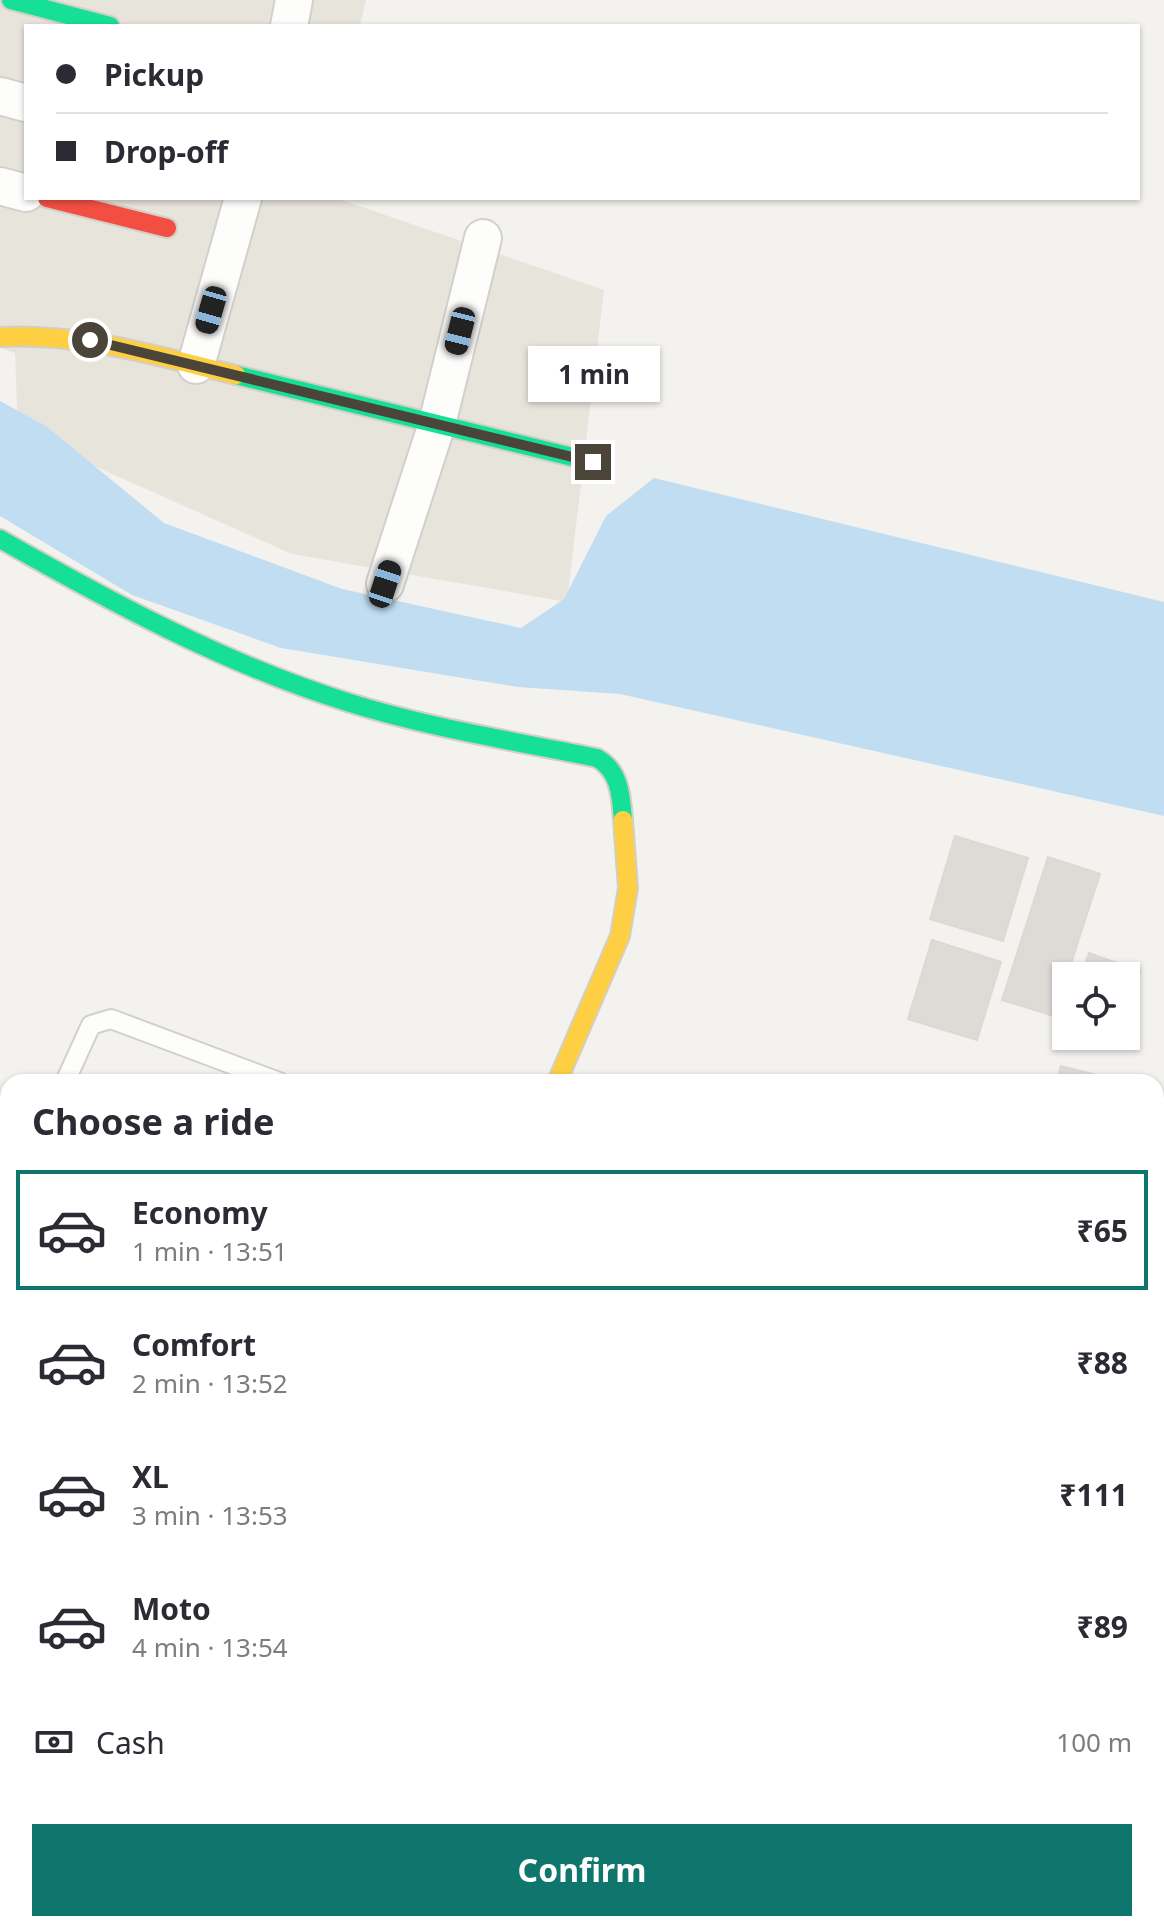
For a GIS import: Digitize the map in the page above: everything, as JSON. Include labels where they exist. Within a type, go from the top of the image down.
[{"type":"street","points":[[11,0],[102,24]]},
{"type":"street","points":[[289,24],[294,0]]},
{"type":"street","points":[[0,96],[24,102]]},
{"type":"street","points":[[0,186],[24,192]]},
{"type":"street","points":[[55,200],[167,228]]},
{"type":"street","points":[[196,365],[242,200]]},
{"type":"street","points":[[385,584],[437,424],[483,238]]},
{"type":"street","points":[[0,337],[41,335],[90,340],[593,462]]},
{"type":"street","points":[[0,539],[87,590],[197,644],[295,682],[398,716],[597,758],[608,764],[621,790],[628,888],[620,936],[560,1074]]},
{"type":"lane","points":[[69,1074],[91,1025],[111,1019],[258,1074]]},
{"type":"shaded area","points":[[0,0],[366,0],[360,24],[24,24],[24,200],[342,200],[604,290],[567,602],[292,554],[18,432],[15,353],[0,348]]},
{"type":"water","points":[[0,401],[46,426],[164,523],[342,589],[521,628],[564,599],[606,516],[654,478],[1164,602],[1164,816],[620,694],[518,687],[281,648],[132,595],[0,516]]},
{"type":"building","points":[[955,836],[1028,858],[1003,941],[930,919]]},
{"type":"building","points":[[1048,857],[1100,874],[1071,962],[1052,962],[1052,1015],[1002,1000]]},
{"type":"building","points":[[932,940],[1001,962],[977,1040],[908,1019]]},
{"type":"building","points":[[1089,953],[1114,962],[1086,962]]},
{"type":"building","points":[[1061,1066],[1092,1074],[1059,1074]]},
{"type":"traffic: fast","points":[[11,0],[102,24]]},
{"type":"traffic: fast","points":[[236,375],[593,462]]},
{"type":"traffic: fast","points":[[0,539],[169,630],[302,687],[409,719],[597,758],[615,777],[623,820]]},
{"type":"traffic: slow","points":[[0,337],[90,342],[236,375]]},
{"type":"traffic: slow","points":[[560,1074],[620,936],[628,888],[623,820]]},
{"type":"traffic: jam","points":[[55,200],[167,228]]},
{"type":"route","points":[[90,340],[593,462]]}]
